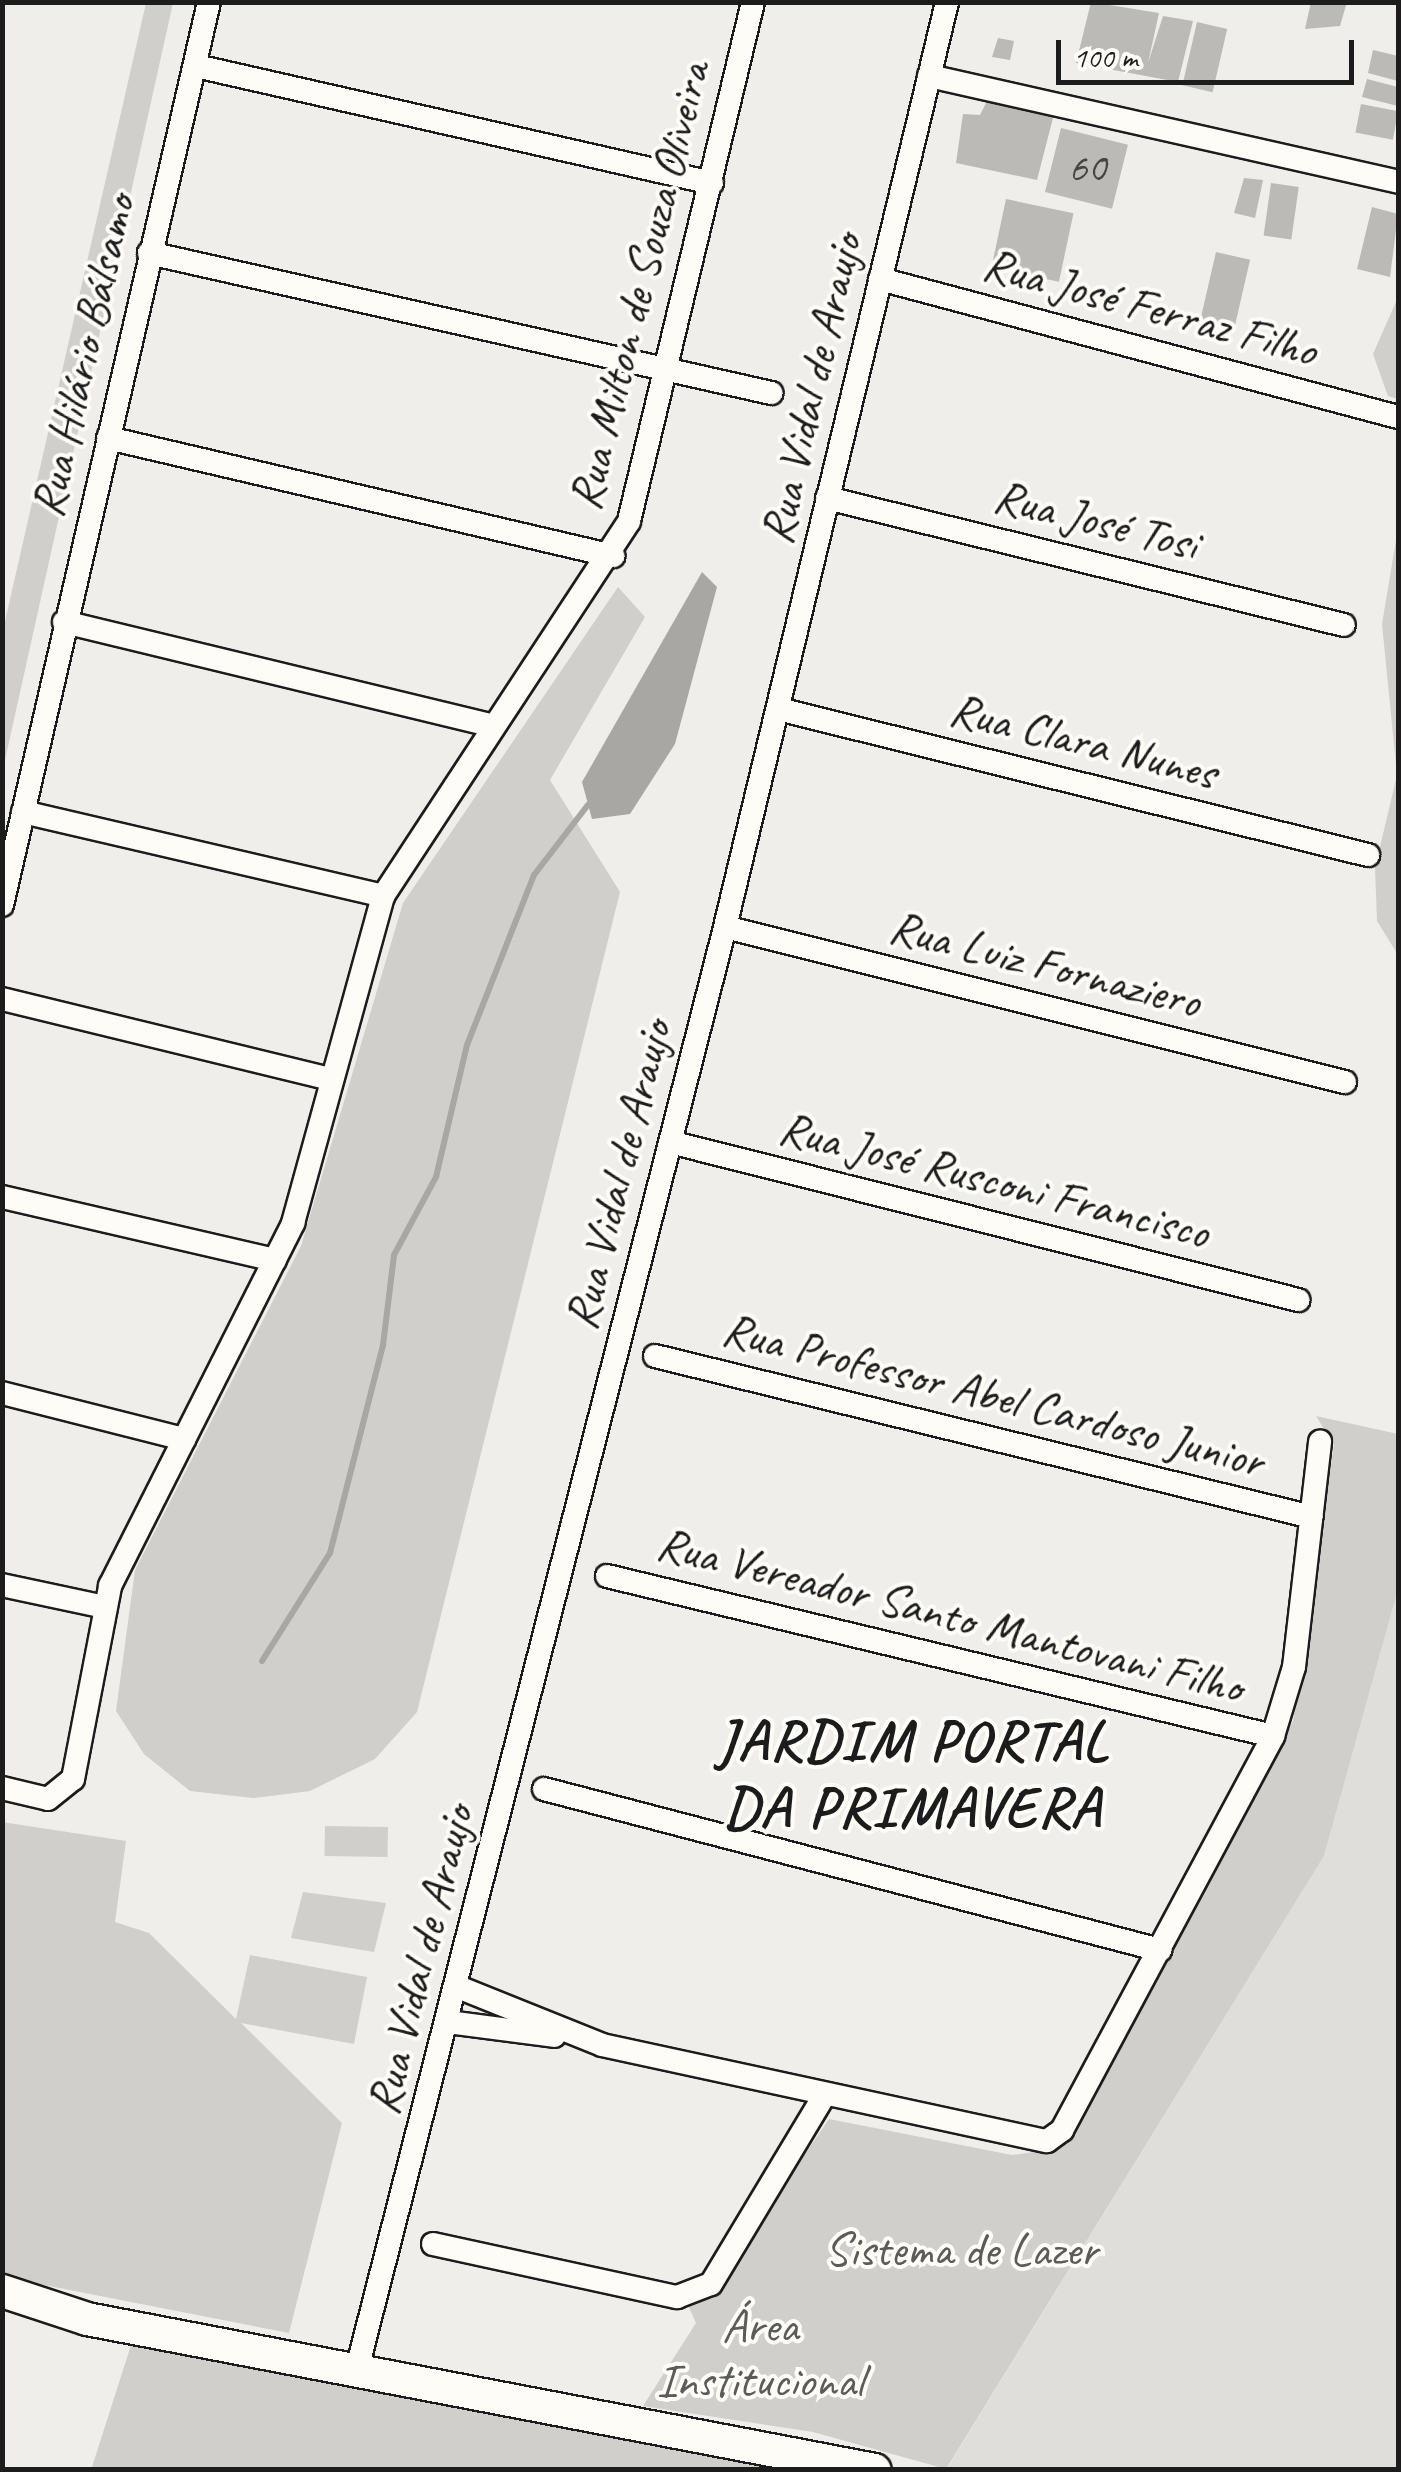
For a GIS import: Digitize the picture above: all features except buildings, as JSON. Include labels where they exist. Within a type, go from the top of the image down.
[{"type":"main road","points":[[2,2290],[86,2320],[358,2365],[875,2470]]},
{"type":"street","name":"Rua Hilário Bálsamo","points":[[2,904],[209,2]]},
{"type":"street","name":"Rua Milton de Souza Oliveira","points":[[2,1788],[48,1799],[73,1779],[105,1607],[184,1439],[276,1260],[383,896],[493,726],[613,556],[666,368],[753,2]]},
{"type":"street","name":"Rua Vidal de Araujo","points":[[358,2365],[458,1987],[725,928],[947,2]]},
{"type":"street","points":[[196,66],[712,183]]},
{"type":"street","points":[[929,76],[1398,182]]},
{"type":"street","points":[[149,253],[771,393]]},
{"type":"street","name":"Rua José Ferraz Filho","points":[[880,279],[1398,416]]},
{"type":"street","points":[[108,438],[613,556]]},
{"type":"street","name":"Rua José Tosi","points":[[827,498],[1344,625]]},
{"type":"street","points":[[64,622],[493,726]]},
{"type":"street","name":"Rua Clara Nunes","points":[[778,709],[1368,855]]},
{"type":"street","points":[[22,812],[383,896]]},
{"type":"street","name":"Rua Luiz Fornaziero","points":[[725,928],[1345,1082]]},
{"type":"street","points":[[2,999],[331,1079]]},
{"type":"street","name":"Rua José Rusconi Francisco","points":[[670,1142],[1298,1300]]},
{"type":"street","points":[[2,1196],[276,1260]]},
{"type":"street","name":"Rua Professor Abel Cardoso Junior","points":[[655,1356],[1312,1517]]},
{"type":"street","points":[[2,1393],[184,1439]]},
{"type":"street","points":[[448,2022],[584,2040],[822,2099],[1024,2143],[1062,2130],[1273,1736],[1294,1667],[1320,1440]]},
{"type":"street","name":"Rua Vereador Santo Mantovani Filho","points":[[607,1576],[1273,1736]]},
{"type":"street","points":[[2,1585],[105,1607]]},
{"type":"street","points":[[544,1789],[1160,1950]]},
{"type":"street","points":[[458,1987],[584,2040]]},
{"type":"street","points":[[433,2244],[677,2296],[711,2284],[822,2099]]},
{"type":"shaded area","points":[[702,572],[717,587],[675,744],[630,814],[592,819],[582,782]]},
{"type":"shaded area","points":[[1398,1589],[1398,2469],[946,2470],[1324,1856]]},
{"type":"green space","points":[[146,3],[173,3],[3,769],[3,630]]},
{"type":"green space","points":[[1398,297],[1398,399],[1388,396],[1373,354]]},
{"type":"green space","points":[[1398,528],[1398,955],[1377,921],[1375,868],[1397,775],[1382,624]]},
{"type":"green space","points":[[618,587],[645,617],[550,780],[620,892],[417,1712],[375,1759],[310,1791],[253,1798],[190,1791],[144,1754],[116,1711],[135,1570],[301,1246],[403,903]]},
{"type":"green space","name":"Sistema de Lazer","points":[[1316,1416],[1398,1434],[1398,1589],[1324,1856],[946,2469],[813,2432],[643,2406],[696,2323],[686,2301],[709,2293],[829,2119],[1012,2155],[1042,2151],[1083,2110],[1293,1721],[1334,1445]]},
{"type":"green space","points":[[2,1822],[126,1841],[115,1922],[149,1933],[236,2019],[250,1955],[367,1977],[354,2044],[241,2023],[342,2123],[289,2333],[3,2277]]},
{"type":"green space","points":[[325,1826],[388,1827],[387,1857],[324,1856]]},
{"type":"green space","points":[[303,1892],[386,1903],[374,1952],[291,1938]]},
{"type":"green space","points":[[132,2342],[810,2470],[91,2470]]},
{"type":"waterway","points":[[262,1661],[330,1553],[383,1345],[394,1255],[436,1177],[467,1045],[534,875],[588,805]]},
{"type":"district","name":"JARDIM PORTAL DA PRIMAVERA","points":[[913,1774]]},
{"type":"park label","name":"Área Institucional","points":[[760,2352]]}]
